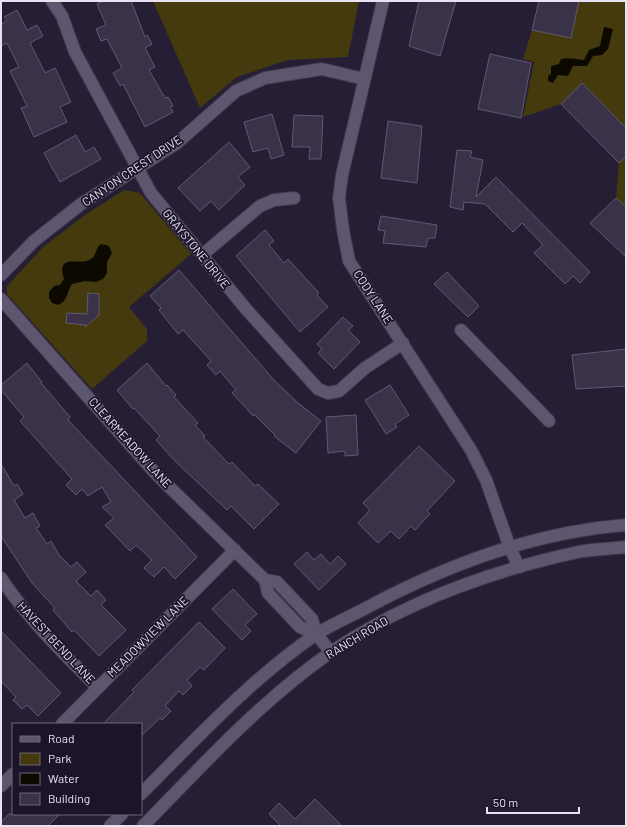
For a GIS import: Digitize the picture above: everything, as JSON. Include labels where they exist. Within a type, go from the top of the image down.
[{"type":"street","name":"GRAYSTONE DRIVE","points":[[52,1],[62,16],[75,52],[151,194],[246,309],[318,389],[328,393],[339,391],[365,368],[403,343]]},
{"type":"street","name":"CODY LANE","points":[[383,1],[364,79],[339,198],[343,230],[350,261],[471,450],[486,480],[510,548],[519,567]]},
{"type":"street","name":"CANYON CREST DRIVE","points":[[1,275],[34,241],[81,204],[177,143],[236,91],[265,78],[322,69],[364,79]]},
{"type":"street","points":[[202,255],[260,206],[274,200],[294,198]]},
{"type":"street","name":"CLEARMEADOW LANE","points":[[1,299],[156,474],[265,580],[268,593],[300,627],[316,634],[331,652]]},
{"type":"street","points":[[461,330],[549,421]]},
{"type":"street","name":"RANCH ROAD","points":[[142,793],[245,691],[316,634],[410,584],[463,564],[547,536],[626,525]]},
{"type":"street","name":"RANCH ROAD","points":[[143,826],[240,728],[288,685],[331,652],[354,638],[403,611],[452,590],[519,567],[579,552],[626,547]]},
{"type":"street","name":"MEADOWVIEW LANE","points":[[63,723],[235,550]]},
{"type":"street","name":"HAVEST BEND LANE","points":[[1,578],[20,606],[62,652],[98,688]]},
{"type":"street","points":[[1,786],[12,775]]},
{"type":"street","points":[[110,826],[121,815]]},
{"type":"green space","points":[[153,1],[359,1],[348,57],[288,60],[237,77],[200,108]]},
{"type":"green space","points":[[579,1],[626,1],[626,128],[582,83],[561,104],[523,117],[534,62],[523,59],[532,30],[571,37]]},
{"type":"green space","points":[[626,156],[626,207],[616,198],[619,163]]},
{"type":"green space","points":[[124,190],[140,193],[191,254],[129,307],[147,329],[147,341],[92,389],[7,294],[7,286],[43,247],[85,215]]},
{"type":"water","points":[[604,27],[613,29],[608,49],[602,55],[593,56],[587,66],[573,66],[568,76],[558,75],[553,83],[548,81],[548,76],[551,74],[551,66],[559,64],[561,59],[584,60],[589,50],[600,46]]},
{"type":"water","points":[[101,244],[109,246],[112,253],[107,262],[107,273],[103,279],[96,282],[85,281],[72,284],[66,299],[62,303],[58,305],[52,303],[49,298],[49,292],[54,286],[60,285],[64,279],[62,270],[63,265],[66,262],[82,262],[91,259]]},
{"type":"building","points":[[104,1],[131,1],[145,37],[147,35],[152,44],[145,48],[155,67],[149,70],[165,98],[168,97],[173,106],[170,107],[173,112],[145,127],[123,84],[120,86],[113,73],[122,68],[107,39],[101,41],[96,29],[106,25],[97,4]]},
{"type":"building","points":[[419,1],[456,1],[440,56],[409,46]]},
{"type":"building","points":[[539,1],[579,1],[571,38],[532,30]]},
{"type":"building","points":[[17,10],[27,30],[37,25],[43,36],[30,43],[45,73],[55,68],[71,102],[60,107],[67,122],[34,137],[21,108],[27,106],[10,71],[19,67],[7,43],[1,46],[1,24],[7,21],[4,17]]},
{"type":"building","points":[[490,54],[531,63],[521,118],[478,109]]},
{"type":"building","points":[[582,83],[626,128],[626,156],[619,163],[561,104]]},
{"type":"building","points":[[272,114],[284,155],[271,159],[268,148],[253,152],[244,122]]},
{"type":"building","points":[[294,115],[323,116],[321,159],[309,159],[310,147],[292,147]]},
{"type":"building","points":[[388,121],[422,126],[417,183],[381,178]]},
{"type":"building","points":[[76,135],[85,152],[94,147],[101,159],[60,182],[44,153]]},
{"type":"building","points":[[229,142],[250,167],[238,177],[245,185],[219,210],[211,201],[200,211],[178,188]]},
{"type":"building","points":[[457,150],[472,151],[470,157],[483,160],[476,197],[496,177],[590,272],[580,283],[573,276],[565,284],[534,253],[543,245],[522,223],[513,232],[485,204],[464,202],[463,210],[450,207]]},
{"type":"building","points":[[616,198],[626,207],[626,257],[590,223]]},
{"type":"building","points":[[381,216],[437,225],[435,238],[428,238],[426,247],[383,243],[385,231],[378,230]]},
{"type":"building","points":[[265,230],[274,241],[269,245],[284,263],[288,259],[319,293],[317,295],[328,307],[300,332],[236,256]]},
{"type":"building","points":[[179,270],[273,379],[298,403],[321,421],[296,453],[274,436],[275,435],[254,414],[253,416],[232,393],[236,390],[220,371],[216,375],[207,365],[211,361],[183,330],[178,334],[159,310],[161,308],[150,296]]},
{"type":"building","points":[[447,272],[479,306],[468,317],[434,284]]},
{"type":"building","points":[[88,293],[99,294],[99,315],[85,327],[86,325],[66,323],[67,313],[87,314]]},
{"type":"building","points":[[343,317],[353,326],[348,330],[360,342],[334,369],[318,353],[322,349],[317,344]]},
{"type":"building","points":[[626,349],[626,386],[576,389],[572,355]]},
{"type":"building","points":[[27,363],[42,382],[41,383],[70,417],[68,420],[197,557],[175,579],[164,567],[154,577],[144,568],[152,560],[136,545],[130,551],[105,525],[114,518],[102,507],[111,502],[102,487],[88,496],[82,489],[76,495],[66,485],[72,479],[20,421],[24,417],[1,390],[1,385]]},
{"type":"building","points":[[147,363],[166,386],[167,385],[176,395],[174,397],[198,423],[195,425],[205,436],[203,437],[229,464],[232,462],[255,486],[258,484],[279,504],[254,529],[231,506],[227,510],[176,462],[156,440],[160,436],[134,408],[133,409],[117,390]]},
{"type":"building","points":[[390,385],[409,415],[395,424],[397,427],[386,434],[365,400]]},
{"type":"building","points":[[356,415],[358,455],[345,456],[345,451],[328,453],[326,417]]},
{"type":"building","points":[[419,446],[455,481],[427,511],[430,514],[415,530],[411,526],[399,539],[391,531],[378,543],[358,523],[370,510],[363,503]]},
{"type":"building","points":[[1,464],[14,486],[17,484],[23,494],[14,500],[25,518],[33,513],[40,526],[36,528],[47,544],[51,541],[59,555],[71,567],[77,562],[86,572],[76,581],[91,596],[97,590],[106,600],[101,605],[126,630],[99,656],[74,630],[72,632],[53,610],[55,608],[32,583],[1,536]]},
{"type":"building","points":[[307,552],[314,560],[321,554],[330,564],[338,556],[346,564],[319,590],[294,564]]},
{"type":"building","points":[[233,589],[257,614],[245,625],[251,631],[242,640],[212,609]]},
{"type":"building","points":[[199,622],[225,648],[204,670],[200,667],[187,680],[192,686],[183,695],[179,691],[165,706],[171,711],[162,720],[160,718],[142,735],[142,723],[104,723],[134,692],[132,690]]},
{"type":"building","points":[[1,631],[61,693],[38,716],[27,705],[22,709],[13,700],[16,697],[1,681]]},
{"type":"building","points":[[315,799],[342,826],[281,826],[269,814],[279,803],[295,819]]},
{"type":"building","points":[[9,814],[59,815],[48,826],[1,826],[1,822]]}]
